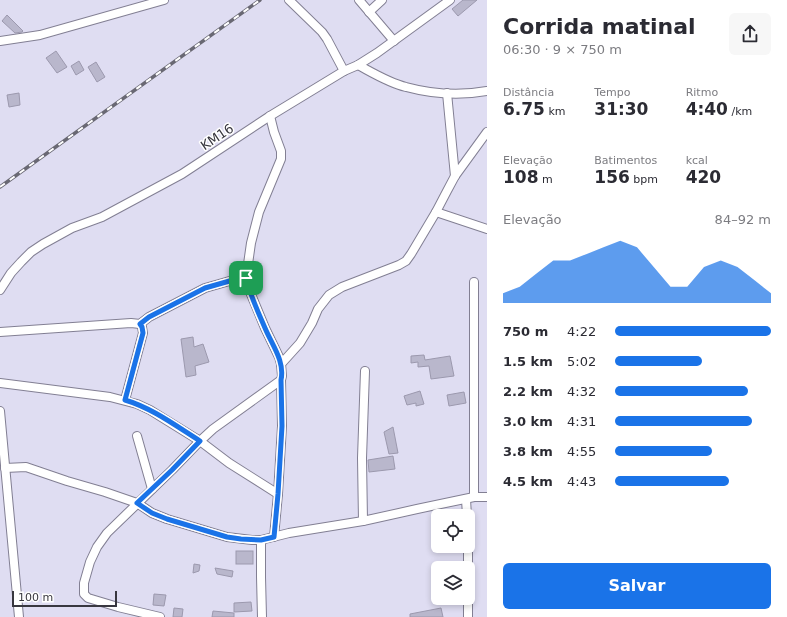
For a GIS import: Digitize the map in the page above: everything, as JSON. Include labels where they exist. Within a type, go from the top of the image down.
[{"type":"street","points":[[0,41],[40,35],[164,0]]},
{"type":"street","points":[[289,0],[322,32],[344,71]]},
{"type":"street","points":[[359,0],[394,41]]},
{"type":"street","points":[[369,12],[382,0]]},
{"type":"street","name":"KM16","points":[[0,290],[11,273],[21,262],[31,252],[43,244],[72,228],[102,217],[182,174],[270,116],[344,71],[358,65],[450,0]]},
{"type":"street","points":[[358,65],[383,78],[406,87],[436,93],[472,93],[487,91]]},
{"type":"street","points":[[447,93],[455,176]]},
{"type":"street","points":[[270,116],[281,152],[281,159],[259,212],[246,278],[255,305],[281,364],[282,426],[274,537]]},
{"type":"street","points":[[281,364],[300,343],[312,323],[318,309],[329,295],[342,287],[406,261],[436,212],[455,176],[487,132]]},
{"type":"street","points":[[436,212],[487,229]]},
{"type":"street","points":[[0,332],[131,323],[140,324],[149,317],[205,288],[246,278]]},
{"type":"street","points":[[468,509],[470,498],[474,282]]},
{"type":"street","points":[[125,400],[143,333],[140,324]]},
{"type":"street","points":[[363,521],[362,458],[365,371]]},
{"type":"street","points":[[160,617],[88,598],[84,594],[84,583],[90,562],[97,547],[107,533],[213,429],[281,380]]},
{"type":"street","points":[[0,383],[125,400],[136,404],[150,410],[200,441],[228,463],[278,494]]},
{"type":"street","points":[[0,410],[19,617]]},
{"type":"street","points":[[137,436],[152,489]]},
{"type":"street","points":[[5,468],[26,467],[137,503],[152,513],[167,519],[201,530],[241,539],[261,540],[363,521],[470,498],[487,497]]},
{"type":"street","points":[[261,540],[262,617]]},
{"type":"street","points":[[468,605],[468,617]]},
{"type":"building","points":[[463,0],[477,0],[458,16],[452,9]]},
{"type":"building","points":[[7,15],[23,31],[22,32],[15,33],[2,21]]},
{"type":"building","points":[[56,51],[67,67],[57,73],[46,58]]},
{"type":"building","points":[[79,61],[84,70],[76,75],[71,66]]},
{"type":"building","points":[[96,62],[105,77],[97,82],[88,67]]},
{"type":"building","points":[[19,93],[20,105],[9,107],[7,95]]},
{"type":"building","points":[[193,337],[194,347],[203,344],[209,362],[195,366],[196,375],[186,377],[181,339]]},
{"type":"building","points":[[424,355],[425,360],[450,356],[454,376],[431,379],[429,366],[418,367],[418,362],[411,363],[411,356]]},
{"type":"building","points":[[420,391],[424,404],[416,406],[416,403],[407,405],[404,396]]},
{"type":"building","points":[[464,392],[466,403],[449,406],[447,395]]},
{"type":"building","points":[[393,427],[398,453],[389,454],[384,432]]},
{"type":"building","points":[[393,456],[395,469],[369,472],[368,460]]},
{"type":"building","points":[[236,551],[253,551],[253,564],[236,564]]},
{"type":"building","points":[[194,564],[200,565],[199,571],[193,573]]},
{"type":"building","points":[[215,568],[233,571],[232,577],[217,574]]},
{"type":"building","points":[[154,594],[166,595],[164,606],[153,605]]},
{"type":"building","points":[[251,602],[252,611],[234,612],[234,603]]},
{"type":"building","points":[[174,608],[183,609],[182,617],[173,617]]},
{"type":"building","points":[[441,608],[443,617],[410,617],[410,614]]},
{"type":"building","points":[[213,611],[234,613],[234,617],[212,617]]},
{"type":"railway","points":[[0,187],[260,0]]},
{"type":"route","points":[[246,278],[255,305],[279,357],[282,376],[282,426],[274,537],[261,540],[227,537],[201,530],[152,513],[137,503],[200,441],[150,410],[125,400],[143,333],[140,324],[149,317],[171,307],[205,288],[246,278]]}]
